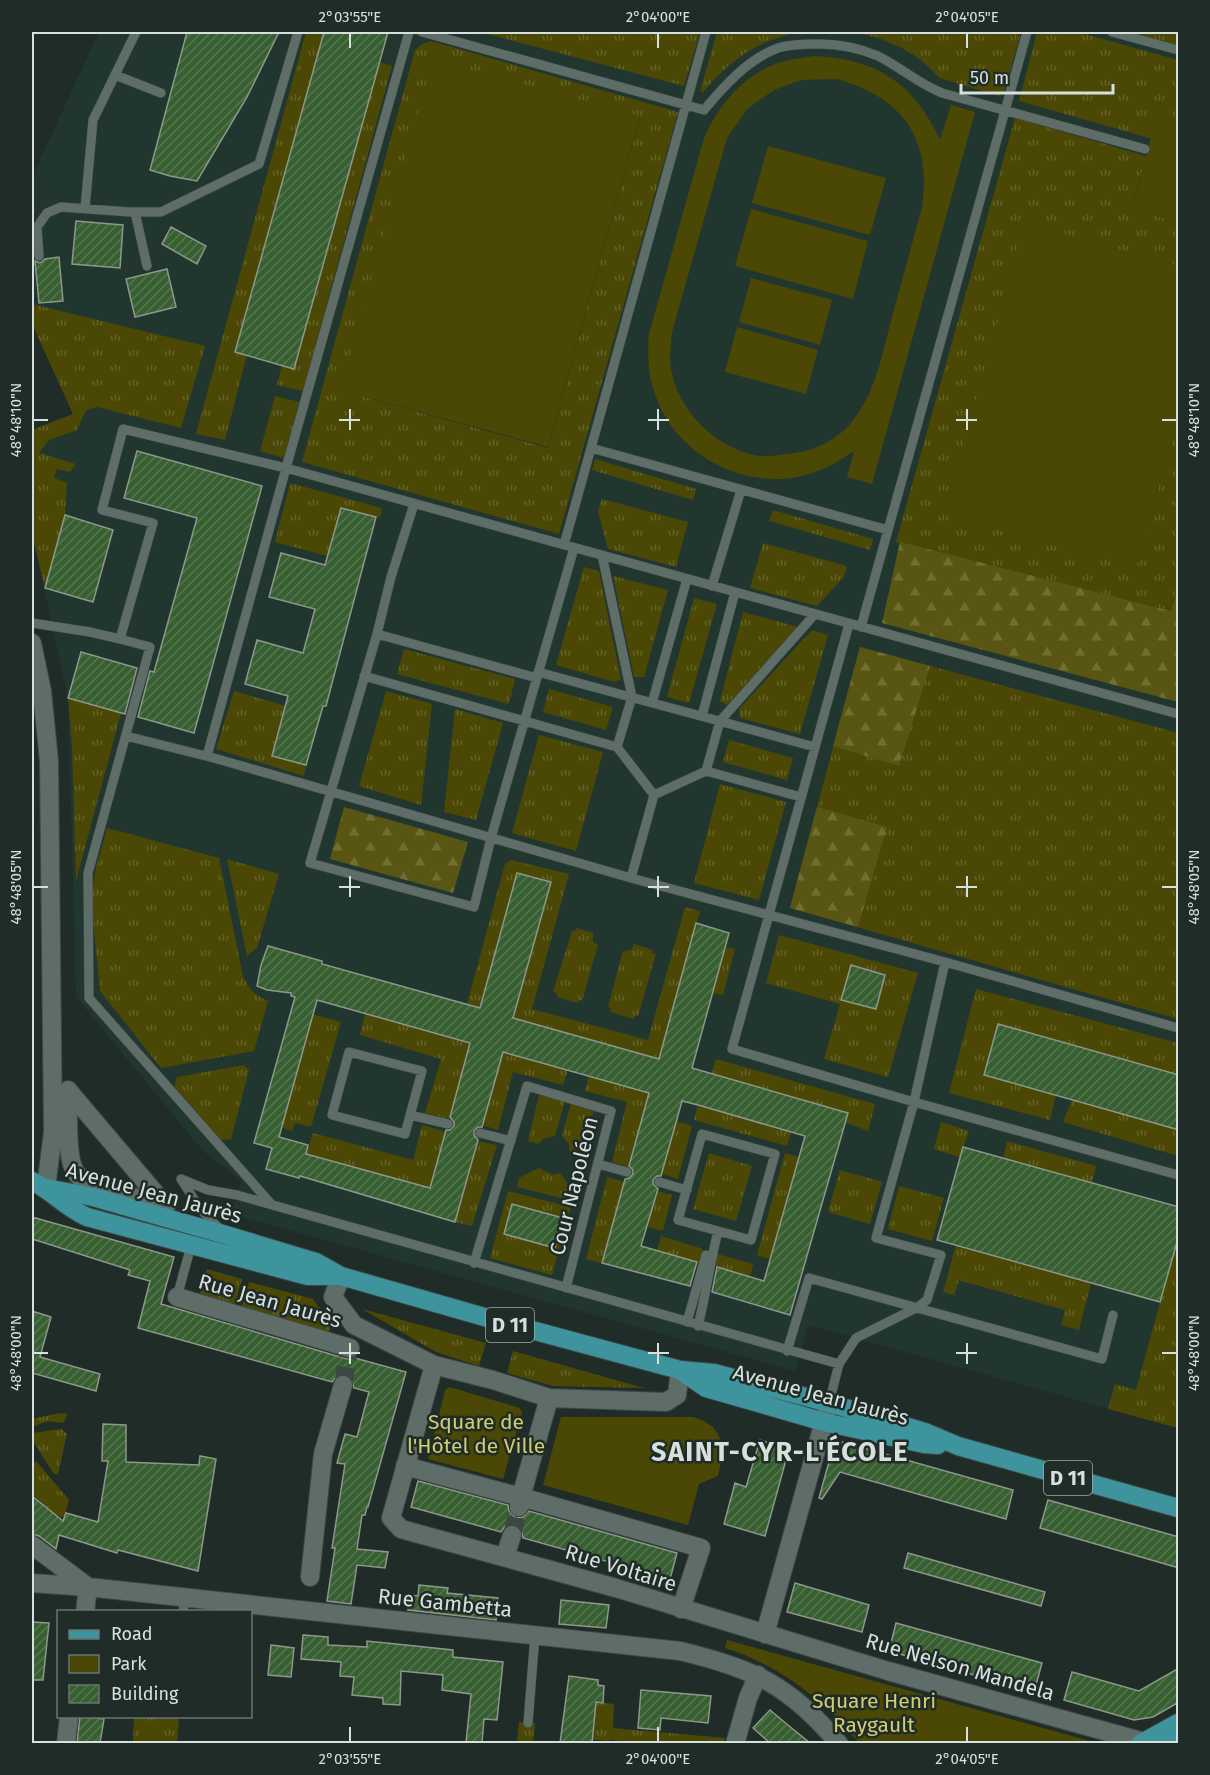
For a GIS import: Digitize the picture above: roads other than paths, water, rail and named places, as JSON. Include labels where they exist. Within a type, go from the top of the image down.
[{"type":"main road","name":"Avenue Jean Jaurès","points":[[39,1185],[93,1197],[226,1235],[316,1262],[341,1276],[508,1324],[680,1370],[714,1373],[829,1403],[925,1432],[958,1446],[1179,1508]]},
{"type":"main road","name":"Avenue Jean Jaurès","points":[[39,1185],[72,1210],[87,1217],[308,1276],[341,1276]]},
{"type":"main road","name":"Avenue Jean Jaurès","points":[[680,1370],[706,1388],[824,1422],[924,1444],[958,1446]]},
{"type":"main road","points":[[1142,1743],[1179,1723]]},
{"type":"main road","points":[[1172,1743],[1179,1740]]},
{"type":"street","points":[[32,644],[42,690],[49,761],[53,1132],[39,1185]]},
{"type":"street","points":[[68,1090],[72,1095],[166,1206],[98,1188],[82,1179],[74,1171],[70,1156],[68,1090]]},
{"type":"street","points":[[341,1276],[333,1297],[354,1325],[434,1365],[549,1398],[666,1402],[677,1395],[680,1370]]},
{"type":"street","name":"Rue Jean Jaurès","points":[[177,1297],[349,1352],[354,1325]]},
{"type":"street","name":"Rue Voltaire","points":[[434,1365],[391,1518],[401,1529],[616,1588],[765,1634]]},
{"type":"street","points":[[310,1577],[323,1454],[343,1385]]},
{"type":"street","points":[[520,1502],[549,1398]]},
{"type":"street","points":[[765,1634],[829,1403]]},
{"type":"street","points":[[405,1466],[520,1502],[701,1548],[681,1609]]},
{"type":"street","points":[[505,1557],[512,1534]]},
{"type":"street","points":[[32,1545],[88,1587],[85,1610]]},
{"type":"street","name":"Rue Gambetta","points":[[32,1584],[88,1587],[184,1605],[242,1610]]},
{"type":"street","name":"Rue Gambetta","points":[[252,1611],[680,1650],[724,1661],[758,1675],[791,1696],[821,1722],[839,1743]]},
{"type":"street","name":"Rue Nelson Mandela","points":[[765,1634],[1142,1743]]},
{"type":"street","points":[[735,1743],[748,1698],[758,1675]]},
{"type":"street","points":[[66,1743],[69,1718]]},
{"type":"lane","points":[[85,208],[93,120],[136,32]]},
{"type":"lane","points":[[39,256],[37,227],[47,213],[61,207],[161,212],[259,164],[298,32]]},
{"type":"lane","points":[[207,756],[409,32]]},
{"type":"lane","points":[[422,32],[704,110],[727,83],[759,58],[778,48],[797,44],[827,44],[855,48],[878,57],[927,87],[942,93],[1145,149]]},
{"type":"lane","points":[[414,504],[310,863],[474,907],[537,675],[591,448],[706,32]]},
{"type":"lane","points":[[861,627],[1027,32]]},
{"type":"lane","points":[[1112,32],[1179,50]]},
{"type":"lane","points":[[115,75],[161,93]]},
{"type":"lane","points":[[135,212],[147,266]]},
{"type":"lane","points":[[120,639],[153,524],[102,510],[123,429],[286,468],[1179,714]]},
{"type":"lane","points":[[591,448],[888,530]]},
{"type":"lane","points":[[712,586],[741,489]]},
{"type":"lane","points":[[602,555],[632,697],[617,747]]},
{"type":"lane","points":[[652,703],[687,579]]},
{"type":"lane","points":[[702,716],[735,592]]},
{"type":"lane","points":[[706,771],[720,722],[815,614]]},
{"type":"lane","points":[[32,623],[90,632],[150,648],[88,873],[89,998],[272,1205]]},
{"type":"lane","points":[[849,624],[732,1049],[1179,1175]]},
{"type":"lane","points":[[377,634],[632,697],[815,747]]},
{"type":"lane","points":[[364,676],[617,747],[654,795]]},
{"type":"lane","points":[[126,736],[207,756],[631,878],[945,962],[1179,1028]]},
{"type":"lane","points":[[631,878],[654,795],[706,771],[801,797]]},
{"type":"lane","points":[[829,1403],[839,1364],[856,1338],[918,1307],[927,1300],[941,1255],[876,1238],[914,1102],[945,962]]},
{"type":"lane","points":[[349,1052],[422,1071],[410,1115],[405,1134],[332,1115],[349,1052]]},
{"type":"lane","name":"Cour Napoléon","points":[[474,1263],[527,1086],[611,1111],[566,1288]]},
{"type":"lane","points":[[410,1115],[448,1124]]},
{"type":"lane","points":[[480,1133],[511,1141]]},
{"type":"lane","points":[[702,1134],[775,1154],[751,1240],[678,1220],[687,1190],[702,1134]]},
{"type":"lane","points":[[598,1164],[627,1172]]},
{"type":"lane","points":[[226,1235],[201,1209],[181,1179],[208,1190],[272,1205],[839,1364]]},
{"type":"lane","points":[[659,1182],[687,1190]]},
{"type":"lane","points":[[687,1322],[716,1230]]},
{"type":"lane","points":[[698,1326],[707,1290],[716,1230]]},
{"type":"lane","points":[[177,1297],[191,1246]]},
{"type":"lane","points":[[787,1351],[809,1278],[1102,1359],[1113,1315]]},
{"type":"lane","points":[[528,1723],[535,1635]]},
{"type":"tunnel","points":[[343,1385],[348,1356]]},
{"type":"tunnel","points":[[512,1535],[519,1507]]},
{"type":"district","name":"SAINT-CYR-L'ÉCOLE","points":[[780,1452]]},
{"type":"park label","name":"Square de l'Hôtel de Ville","points":[[476,1434]]},
{"type":"park label","name":"Square Henri Raygault","points":[[874,1713]]}]
